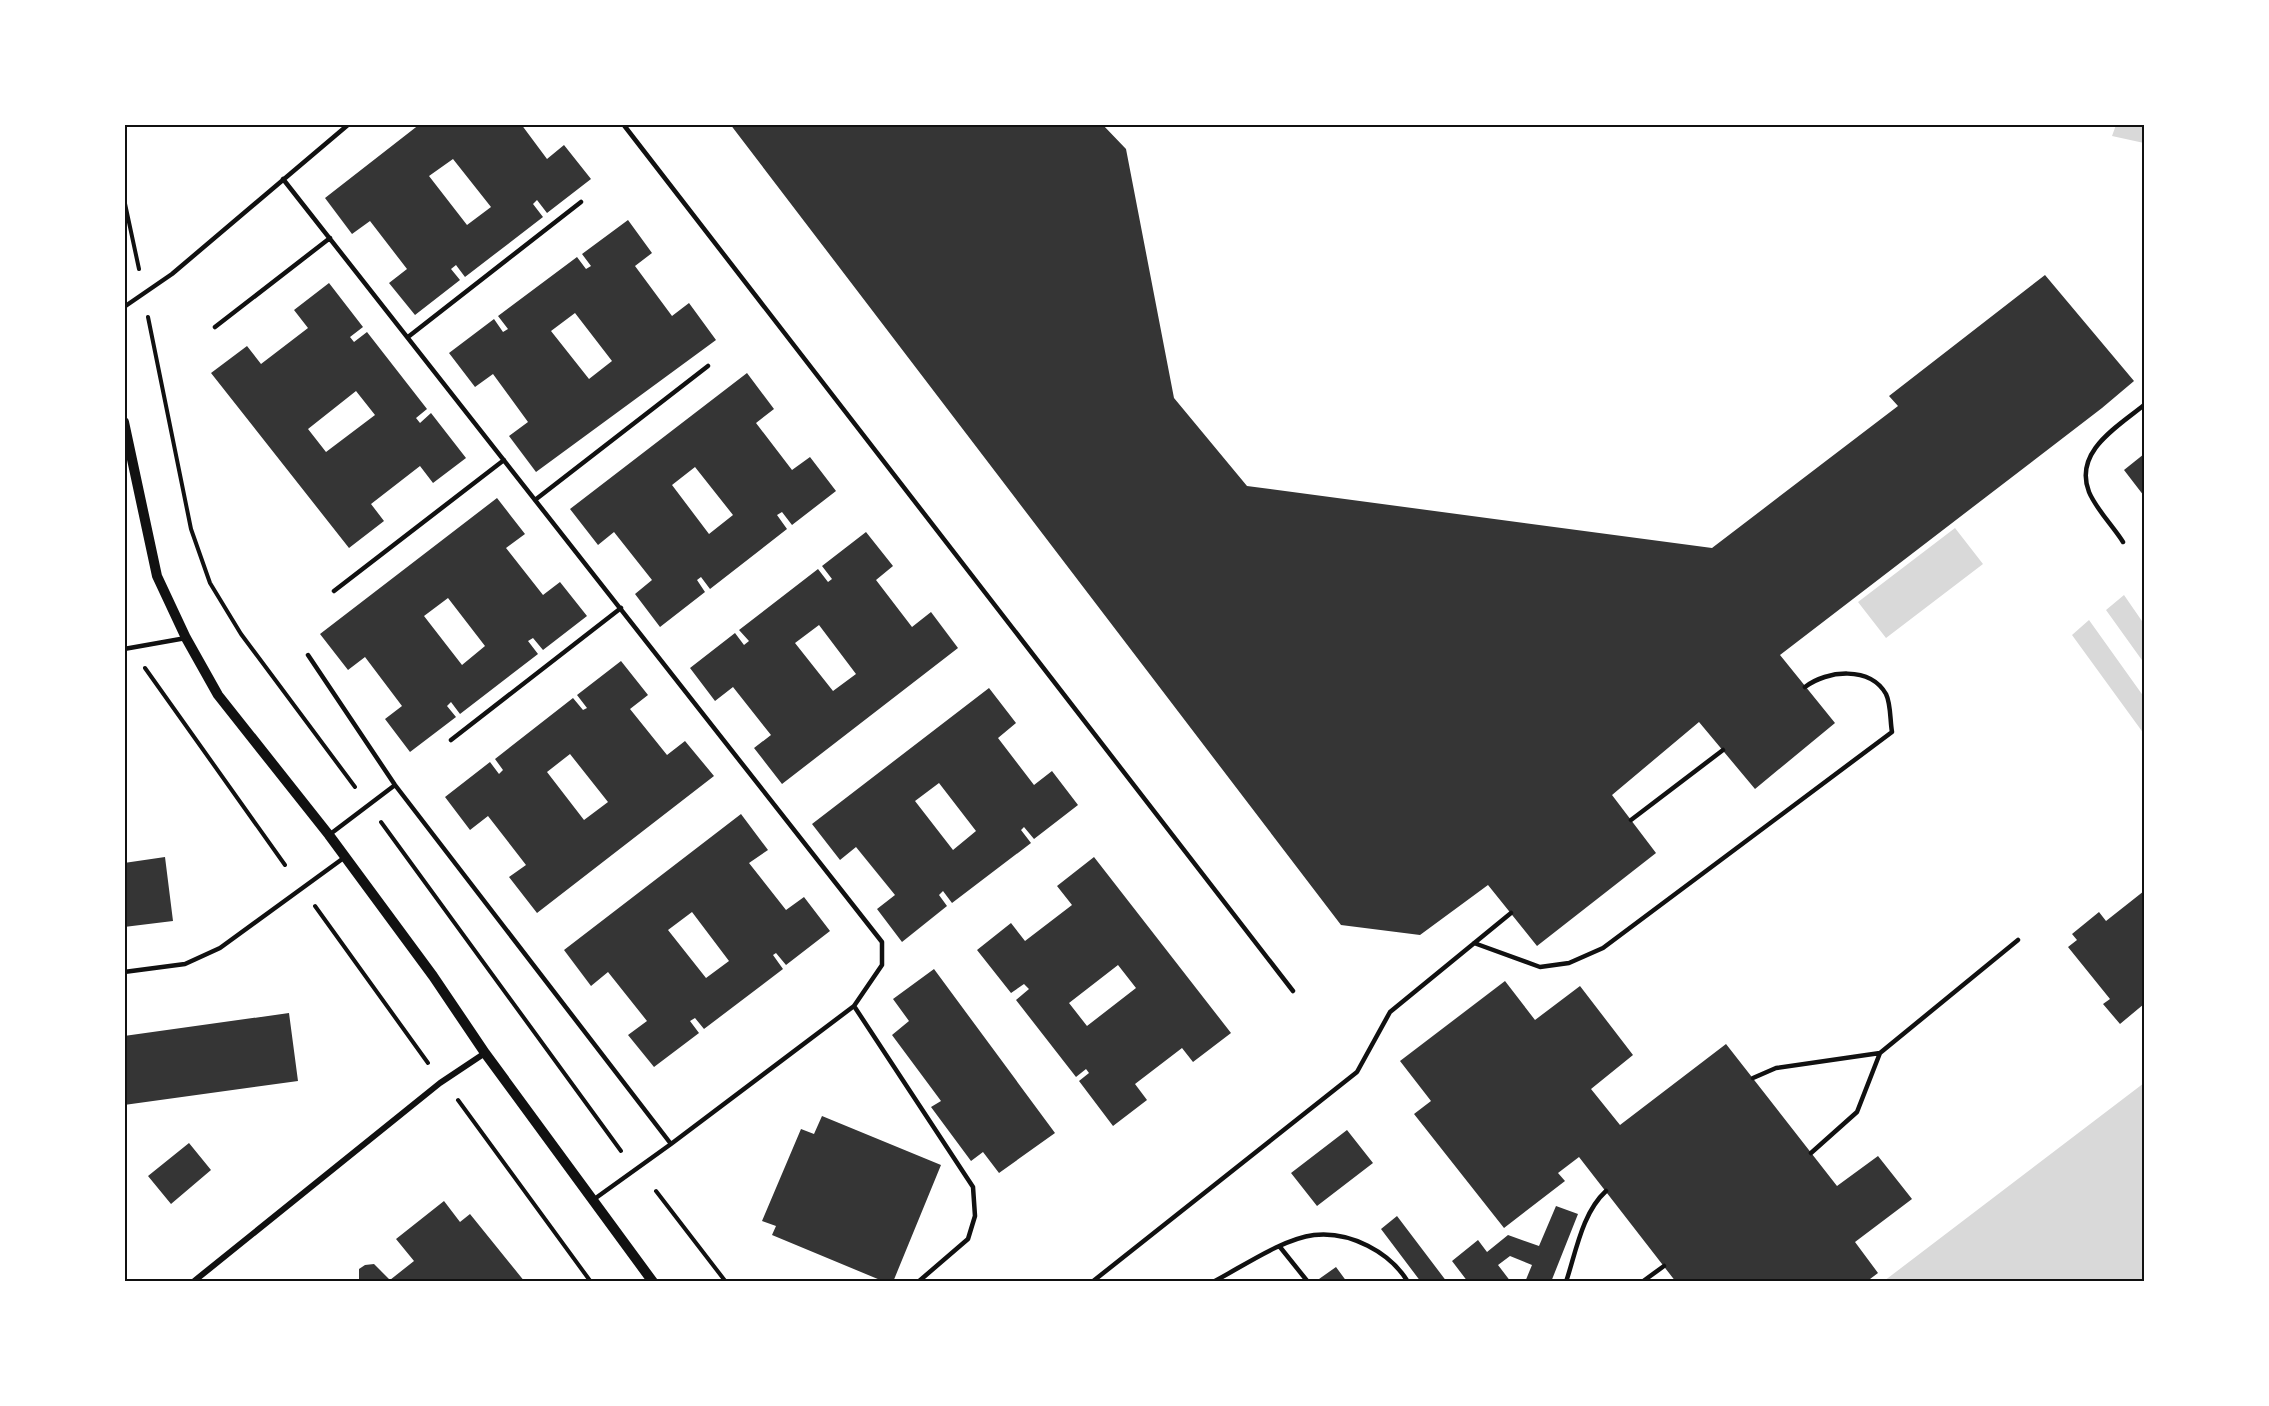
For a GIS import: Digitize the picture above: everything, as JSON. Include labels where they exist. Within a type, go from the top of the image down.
[{"type":"street","points":[[124,422],[157,576],[186,638],[218,695],[329,834],[433,976],[485,1053],[653,1281]]},
{"type":"street","points":[[193,1281],[440,1083],[485,1053]]},
{"type":"lane","points":[[124,307],[171,274],[349,124]]},
{"type":"lane","points":[[624,124],[1293,991]]},
{"type":"lane","points":[[283,179],[882,942],[882,965],[854,1006],[593,1200]]},
{"type":"lane","points":[[408,337],[581,202]]},
{"type":"lane","points":[[215,327],[330,238]]},
{"type":"lane","points":[[535,500],[708,366]]},
{"type":"lane","points":[[2123,542],[2089,491],[2086,467],[2095,446],[2145,405]]},
{"type":"lane","points":[[334,591],[504,460]]},
{"type":"lane","points":[[451,740],[621,608]]},
{"type":"lane","points":[[124,649],[186,638]]},
{"type":"lane","points":[[308,655],[395,786],[671,1144]]},
{"type":"lane","points":[[1474,943],[1540,967],[1569,963],[1603,948],[1892,732],[1886,694],[1867,678],[1843,672],[1814,680],[1805,687]]},
{"type":"lane","points":[[1631,820],[1723,750]]},
{"type":"lane","points":[[329,834],[395,786]]},
{"type":"lane","points":[[124,972],[185,964],[220,948],[345,857]]},
{"type":"lane","points":[[1092,1281],[1357,1072],[1390,1012],[1511,913]]},
{"type":"lane","points":[[1811,1153],[1857,1112],[1880,1053],[2018,940]]},
{"type":"lane","points":[[854,1006],[973,1187],[975,1216],[968,1239],[918,1281]]},
{"type":"lane","points":[[1753,1078],[1776,1068],[1880,1053]]},
{"type":"lane","points":[[1566,1281],[1595,1201],[1606,1191]]},
{"type":"lane","points":[[1213,1281],[1280,1247],[1314,1235],[1343,1238],[1376,1249],[1399,1267],[1408,1281]]},
{"type":"lane","points":[[1280,1247],[1308,1281]]},
{"type":"lane","points":[[1642,1281],[1664,1266]]},
{"type":"path","points":[[144,666],[285,865]]},
{"type":"path","points":[[315,905],[432,1069]]},
{"type":"path","points":[[458,1100],[591,1281]]},
{"type":"path","points":[[656,1191],[726,1281]]},
{"type":"shaded area","points":[[2116,125],[2144,125],[2144,143],[2112,136]]},
{"type":"shaded area","points":[[1955,528],[1983,564],[1886,638],[1858,602]]},
{"type":"shaded area","points":[[2124,595],[2144,624],[2144,663],[2106,610]]},
{"type":"shaded area","points":[[2089,620],[2144,697],[2144,734],[2072,635]]},
{"type":"shaded area","points":[[2144,1083],[2144,1281],[1884,1281]]},
{"type":"building","points":[[420,124],[521,124],[547,159],[564,145],[591,179],[547,213],[537,200],[533,204],[543,217],[465,277],[456,265],[451,269],[460,280],[415,315],[389,283],[407,269],[370,221],[352,234],[325,198]],"holes":[[[453,159],[491,207],[467,225],[429,176]]]},
{"type":"building","points":[[730,124],[1102,124],[1126,149],[1174,398],[1247,486],[1712,548],[1898,406],[1889,396],[2045,275],[2134,381],[1780,655],[1835,723],[1755,789],[1699,722],[1612,795],[1656,853],[1537,946],[1488,885],[1420,935],[1341,925]]},
{"type":"building","points":[[628,220],[652,253],[635,266],[672,316],[689,303],[716,340],[536,472],[509,436],[528,422],[493,374],[475,387],[449,353],[494,319],[503,332],[508,329],[498,316],[577,257],[586,269],[591,266],[582,254]],"holes":[[[575,313],[612,361],[589,379],[551,331]]]},
{"type":"building","points":[[329,283],[363,327],[350,337],[354,342],[367,332],[427,409],[416,418],[420,423],[431,413],[466,458],[433,483],[420,466],[371,504],[384,521],[349,548],[211,373],[247,346],[261,364],[308,328],[294,310]],"holes":[[[356,391],[375,415],[326,452],[308,429]]]},
{"type":"building","points":[[747,373],[774,409],[756,423],[792,470],[810,457],[836,491],[792,525],[782,512],[777,515],[787,529],[710,589],[701,577],[697,580],[705,592],[660,627],[635,594],[652,580],[614,532],[598,545],[570,509]],"holes":[[[695,467],[733,515],[709,534],[672,485]]]},
{"type":"building","points":[[2144,454],[2144,496],[2124,470]]},
{"type":"building","points":[[497,498],[525,534],[506,548],[543,595],[560,582],[587,616],[543,650],[533,638],[528,641],[538,654],[460,714],[451,702],[447,706],[456,717],[410,752],[385,719],[402,706],[365,657],[348,670],[320,634]],"holes":[[[448,598],[485,646],[462,665],[424,616]]]},
{"type":"building","points":[[866,532],[893,566],[876,580],[912,627],[931,612],[958,648],[782,784],[754,748],[771,735],[733,687],[715,701],[690,668],[735,633],[744,645],[749,641],[739,630],[818,569],[828,582],[832,579],[822,566]],"holes":[[[819,625],[856,674],[833,691],[795,643]]]},
{"type":"building","points":[[621,661],[648,695],[630,709],[667,755],[685,741],[714,776],[537,913],[509,877],[526,865],[488,816],[470,830],[445,797],[490,762],[499,774],[503,770],[495,759],[573,698],[583,710],[587,708],[577,695]],"holes":[[[570,754],[608,802],[584,820],[547,772]]]},
{"type":"building","points":[[989,688],[1016,723],[998,738],[1034,785],[1052,771],[1078,805],[1034,839],[1024,827],[1021,830],[1031,843],[952,903],[943,891],[939,895],[947,906],[902,942],[877,909],[895,895],[856,847],[840,860],[812,824]],"holes":[[[939,783],[976,831],[953,850],[915,801]]]},
{"type":"building","points":[[741,814],[768,850],[749,863],[786,910],[804,897],[830,931],[786,965],[776,953],[773,955],[783,969],[704,1029],[695,1018],[690,1021],[699,1033],[654,1067],[628,1035],[647,1021],[608,972],[591,986],[564,950]],"holes":[[[692,912],[729,961],[706,978],[668,930]]]},
{"type":"building","points":[[165,857],[173,921],[124,927],[124,863]]},
{"type":"building","points":[[1094,857],[1231,1033],[1193,1062],[1182,1048],[1135,1084],[1147,1100],[1113,1126],[1079,1081],[1089,1073],[1086,1069],[1076,1077],[1016,1000],[1029,989],[1024,984],[1011,993],[977,950],[1011,923],[1025,941],[1072,905],[1057,886]],"holes":[[[1118,965],[1136,988],[1087,1026],[1069,1003]]]},
{"type":"building","points":[[2144,891],[2144,1004],[2120,1024],[2103,1004],[2110,999],[2068,947],[2077,940],[2072,934],[2099,912],[2106,921]]},
{"type":"building","points":[[934,969],[1055,1133],[999,1173],[983,1152],[971,1161],[931,1107],[941,1101],[892,1035],[909,1021],[893,999]]},
{"type":"building","points":[[1505,981],[1535,1020],[1580,986],[1633,1055],[1591,1089],[1620,1125],[1726,1044],[1837,1186],[1878,1156],[1912,1199],[1855,1242],[1878,1273],[1866,1282],[1676,1282],[1579,1157],[1558,1173],[1565,1181],[1504,1228],[1414,1114],[1431,1101],[1400,1061]]},
{"type":"building","points":[[289,1013],[298,1081],[124,1105],[124,1036]]},
{"type":"building","points":[[822,1116],[941,1165],[893,1282],[885,1282],[772,1235],[776,1226],[762,1221],[801,1129],[814,1134]]},
{"type":"building","points":[[1347,1130],[1373,1163],[1317,1206],[1291,1173]]},
{"type":"building","points":[[189,1143],[211,1170],[171,1204],[148,1176]]},
{"type":"building","points":[[444,1201],[460,1222],[470,1214],[525,1282],[359,1282],[359,1269],[365,1265],[374,1264],[390,1280],[414,1261],[396,1239]]},
{"type":"building","points":[[1556,1206],[1578,1214],[1551,1282],[1525,1282],[1532,1265],[1510,1256],[1498,1265],[1511,1282],[1468,1282],[1452,1261],[1478,1240],[1487,1252],[1508,1235],[1539,1246]]},
{"type":"building","points":[[1397,1216],[1447,1282],[1421,1282],[1381,1229]]},
{"type":"building","points":[[1336,1267],[1347,1282],[1321,1282],[1319,1279]]}]
